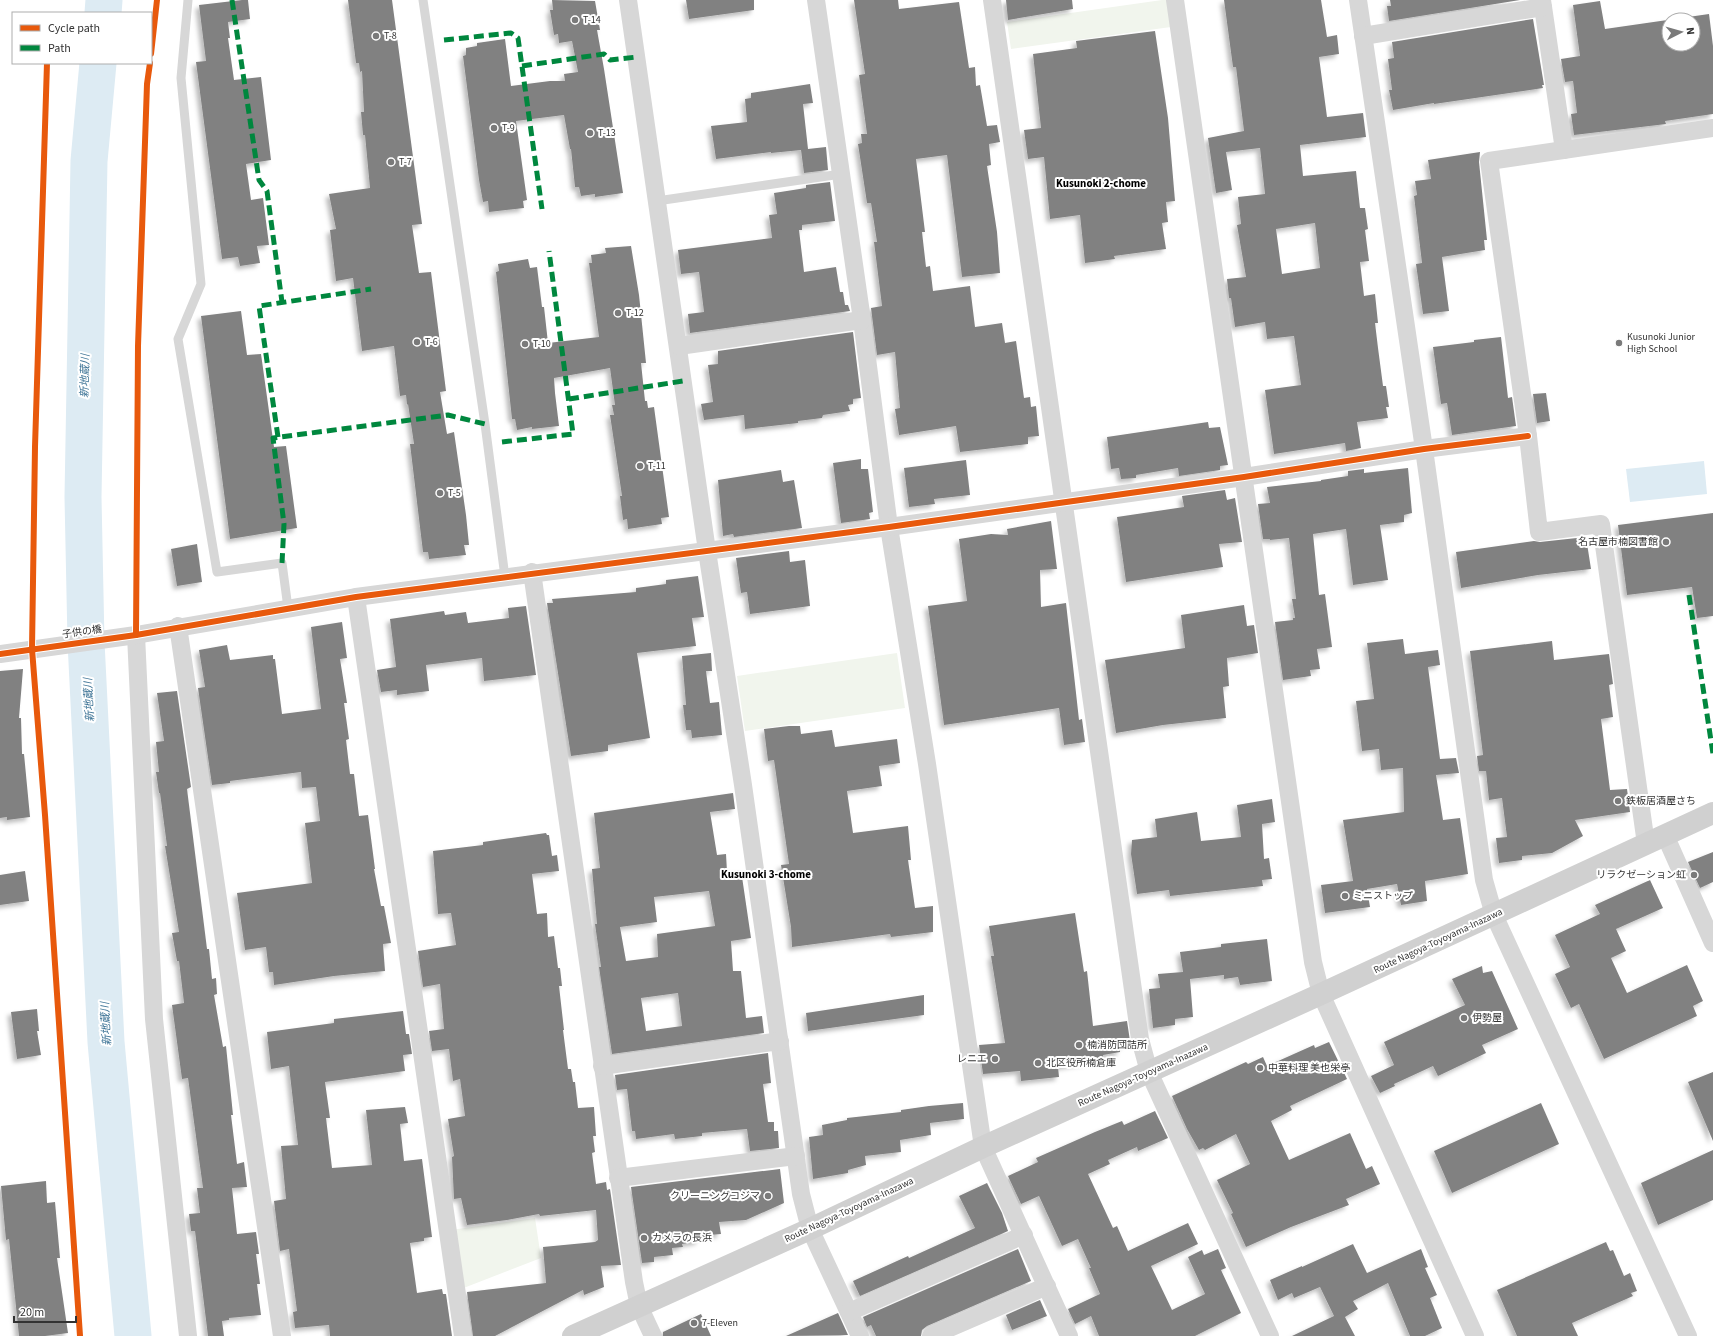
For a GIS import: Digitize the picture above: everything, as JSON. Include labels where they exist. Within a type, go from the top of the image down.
[{"type":"main road","name":"Route Nagoya-Toyoyama-Inazawa","points":[[573,1336],[810,1229],[983,1147],[1494,915],[1713,813]]},
{"type":"street","points":[[628,0],[679,346],[707,551],[743,785],[801,1194],[810,1229],[860,1336]]},
{"type":"street","points":[[816,0],[862,320],[889,527],[927,764],[983,1147],[1069,1336]]},
{"type":"street","points":[[992,0],[1140,1039],[1149,1072],[1270,1336]]},
{"type":"street","points":[[1175,0],[1313,962],[1321,994],[1475,1336]]},
{"type":"street","points":[[1358,0],[1424,449],[1484,880],[1494,915],[1688,1336]]},
{"type":"street","points":[[1363,36],[1542,3],[1564,150]]},
{"type":"street","points":[[1713,128],[1489,161],[1528,436],[1539,532],[1601,524],[1656,840],[1713,943]]},
{"type":"street","points":[[679,346],[862,320]]},
{"type":"street","name":"子供の橋","points":[[0,654],[136,635],[178,626],[356,596],[505,578],[532,572],[889,527],[1244,477],[1424,449],[1528,436]]},
{"type":"street","points":[[532,572],[634,1282],[639,1306],[653,1336]]},
{"type":"street","points":[[356,596],[463,1336]]},
{"type":"street","points":[[178,626],[282,1336]]},
{"type":"street","points":[[136,635],[154,1019],[188,1336]]},
{"type":"street","points":[[602,1066],[780,1041]]},
{"type":"street","points":[[618,1178],[796,1156]]},
{"type":"street","points":[[849,1312],[1024,1235]]},
{"type":"street","points":[[931,1336],[1047,1286]]},
{"type":"lane","points":[[188,0],[181,78],[201,284],[178,339],[217,572],[282,563],[288,608]]},
{"type":"lane","points":[[423,0],[486,424],[505,578]]},
{"type":"lane","points":[[657,202],[841,174]]},
{"type":"shaded area","points":[[1168,0],[1171,27],[1011,49],[1007,22]]},
{"type":"shaded area","points":[[1704,461],[1707,494],[1630,502],[1626,469]]},
{"type":"shaded area","points":[[897,653],[905,708],[745,731],[737,676]]},
{"type":"shaded area","points":[[535,1218],[541,1258],[461,1289],[451,1230]]},
{"type":"building","points":[[248,0],[250,19],[228,22],[230,38],[228,38],[234,80],[261,77],[271,160],[246,164],[251,200],[263,198],[269,245],[257,246],[260,263],[240,266],[238,257],[222,259],[196,62],[206,61],[199,5]]},
{"type":"building","points":[[348,0],[392,0],[422,224],[412,225],[419,273],[431,272],[446,391],[440,392],[447,434],[454,432],[469,545],[464,545],[466,555],[429,559],[428,552],[423,552],[410,444],[414,444],[406,395],[400,396],[394,346],[362,351],[353,278],[336,281],[330,230],[336,229],[329,194],[370,188],[365,135],[363,135],[361,112],[364,112],[362,71],[360,72],[359,63],[356,63]]},
{"type":"building","points":[[552,0],[595,1],[600,30],[597,30],[623,193],[595,197],[595,194],[581,196],[579,187],[575,187],[571,149],[564,115],[516,121],[527,200],[523,201],[524,208],[489,212],[488,201],[483,202],[479,180],[463,56],[466,55],[466,48],[477,46],[477,43],[505,39],[511,86],[550,81],[565,81],[564,74],[578,72],[572,41],[559,43],[558,34],[554,35],[550,10],[553,10]]},
{"type":"building","points":[[686,0],[754,0],[754,10],[689,19]]},
{"type":"building","points":[[854,0],[898,0],[899,9],[959,2],[969,68],[975,67],[976,86],[980,85],[987,126],[997,125],[1000,142],[989,144],[991,165],[987,166],[997,232],[1000,273],[962,277],[947,155],[916,159],[925,232],[922,232],[926,267],[930,266],[933,291],[970,286],[975,327],[1002,323],[1005,343],[1016,341],[1024,398],[1030,397],[1031,407],[1036,406],[1039,436],[1028,437],[1028,444],[960,452],[956,426],[899,435],[895,409],[900,408],[895,352],[877,355],[871,308],[882,306],[874,242],[877,242],[871,203],[867,203],[858,144],[862,143],[861,134],[867,134],[859,75],[865,74]]},
{"type":"building","points":[[1006,0],[1072,0],[1073,9],[1008,20]]},
{"type":"building","points":[[1224,0],[1321,0],[1327,37],[1337,35],[1339,54],[1319,57],[1327,117],[1363,113],[1366,137],[1300,145],[1303,176],[1356,171],[1360,208],[1365,208],[1368,229],[1365,230],[1369,261],[1360,262],[1364,296],[1375,294],[1378,323],[1375,323],[1378,348],[1383,386],[1386,386],[1389,407],[1386,407],[1388,418],[1357,422],[1361,448],[1346,451],[1345,443],[1274,454],[1265,390],[1301,385],[1294,336],[1267,339],[1265,322],[1235,327],[1227,279],[1246,277],[1237,225],[1241,224],[1238,197],[1265,194],[1260,148],[1226,152],[1232,190],[1216,193],[1208,138],[1244,131],[1236,67],[1233,67]],"holes":[[[1315,223],[1320,268],[1282,274],[1276,229]]]},
{"type":"building","points":[[1390,0],[1520,0],[1389,21],[1387,6],[1391,6]]},
{"type":"building","points":[[1600,1],[1605,29],[1661,21],[1661,52],[1701,52],[1701,15],[1709,14],[1713,46],[1713,114],[1665,121],[1666,124],[1574,135],[1571,114],[1577,113],[1573,81],[1565,82],[1561,59],[1580,56],[1573,5]]},
{"type":"building","points":[[1533,19],[1544,85],[1542,85],[1543,88],[1393,110],[1389,90],[1392,90],[1388,59],[1394,58],[1392,42]]},
{"type":"building","points":[[1155,31],[1168,118],[1175,201],[1166,202],[1168,222],[1162,223],[1166,249],[1114,256],[1115,259],[1085,263],[1080,215],[1050,219],[1044,157],[1028,159],[1024,130],[1041,128],[1033,54],[1077,48],[1076,41]]},
{"type":"building","points":[[810,84],[813,103],[803,104],[808,149],[826,147],[828,170],[804,173],[801,150],[716,159],[711,126],[747,122],[745,99],[751,98],[751,93]]},
{"type":"building","points":[[1480,152],[1479,162],[1487,240],[1484,240],[1485,250],[1442,257],[1449,311],[1423,314],[1416,264],[1422,263],[1414,196],[1417,195],[1415,181],[1431,179],[1428,160]]},
{"type":"building","points":[[830,182],[835,221],[802,225],[802,230],[799,230],[804,272],[836,267],[840,292],[843,292],[845,305],[848,305],[850,311],[690,333],[688,314],[704,312],[699,272],[681,274],[678,250],[772,238],[769,215],[777,214],[774,193],[806,188],[806,185]]},
{"type":"building","points":[[631,246],[639,295],[646,363],[641,363],[645,401],[647,401],[648,408],[654,407],[669,517],[661,518],[662,524],[628,529],[627,519],[623,520],[620,496],[622,496],[610,415],[614,415],[612,405],[615,405],[610,368],[554,378],[559,426],[532,429],[532,427],[517,430],[515,419],[512,419],[496,272],[499,271],[498,264],[528,259],[530,268],[537,267],[548,343],[599,337],[589,263],[592,263],[591,255],[606,253],[605,248]]},
{"type":"building","points":[[241,311],[247,355],[261,354],[274,447],[286,446],[297,528],[230,539],[201,316]]},
{"type":"building","points":[[853,332],[861,398],[853,399],[853,404],[848,405],[850,411],[823,415],[822,418],[798,421],[798,423],[745,429],[744,415],[704,420],[701,404],[713,402],[708,365],[718,364],[718,351]]},
{"type":"building","points":[[1501,337],[1508,398],[1512,397],[1516,426],[1452,435],[1447,403],[1441,404],[1433,347]]},
{"type":"building","points":[[1546,393],[1550,421],[1537,423],[1533,394]]},
{"type":"building","points":[[1208,422],[1209,428],[1220,427],[1228,465],[1220,466],[1220,470],[1179,476],[1178,468],[1136,475],[1136,478],[1121,479],[1119,468],[1111,469],[1107,437]]},
{"type":"building","points":[[861,459],[861,469],[868,469],[873,512],[869,513],[870,519],[841,523],[833,463]]},
{"type":"building","points":[[966,460],[970,495],[934,499],[935,504],[909,507],[904,468]]},
{"type":"building","points":[[1408,468],[1412,513],[1404,515],[1404,522],[1380,525],[1388,580],[1353,585],[1346,529],[1313,534],[1319,595],[1325,594],[1332,647],[1317,649],[1320,669],[1310,670],[1311,676],[1283,680],[1275,622],[1293,620],[1293,618],[1295,618],[1292,599],[1296,599],[1289,538],[1270,540],[1263,539],[1258,504],[1270,503],[1267,487],[1321,481],[1348,476],[1348,471],[1364,469],[1364,473]]},
{"type":"building","points":[[781,470],[783,482],[794,480],[802,528],[734,537],[733,534],[723,536],[718,480]]},
{"type":"building","points":[[1225,490],[1227,500],[1235,498],[1242,542],[1219,544],[1223,567],[1126,582],[1117,517],[1184,507],[1182,496]]},
{"type":"building","name":"名古屋市楠図書館","points":[[1713,513],[1713,616],[1697,618],[1692,587],[1627,595],[1618,525]]},
{"type":"building","points":[[1051,521],[1057,569],[1040,570],[1041,607],[1066,603],[1079,720],[1082,719],[1085,742],[1064,745],[1059,708],[944,725],[928,606],[967,601],[959,539],[991,534],[1008,535],[1007,529]]},
{"type":"building","points":[[1586,537],[1591,569],[1538,575],[1461,588],[1456,552],[1534,541],[1540,542]]},
{"type":"building","points":[[197,544],[202,582],[177,586],[171,549]]},
{"type":"building","points":[[789,551],[790,562],[805,560],[810,606],[750,614],[747,592],[741,593],[736,558]]},
{"type":"building","points":[[698,576],[704,617],[692,618],[696,646],[637,653],[650,738],[608,745],[608,751],[571,756],[547,603],[553,603],[552,599],[636,592],[636,588],[666,584],[666,580]]},
{"type":"building","points":[[1244,605],[1247,626],[1254,625],[1258,653],[1227,658],[1229,686],[1223,687],[1226,718],[1163,725],[1116,733],[1105,660],[1185,648],[1181,615]]},
{"type":"building","points":[[526,606],[536,675],[484,681],[482,658],[426,665],[429,691],[397,695],[397,690],[381,692],[377,670],[396,667],[390,619],[444,611],[445,615],[466,612],[468,623],[509,618],[508,608]]},
{"type":"building","points":[[342,622],[347,658],[340,659],[347,703],[344,703],[349,739],[346,740],[350,774],[354,774],[359,816],[368,815],[374,869],[381,906],[384,906],[391,943],[383,944],[385,971],[334,976],[274,985],[273,972],[269,972],[266,947],[245,950],[237,893],[312,883],[305,823],[320,821],[316,787],[302,788],[301,772],[230,781],[230,783],[212,785],[198,688],[205,687],[199,650],[227,645],[230,660],[273,655],[273,659],[275,659],[282,714],[321,709],[311,627]]},
{"type":"building","points":[[1403,639],[1405,654],[1438,650],[1440,665],[1428,667],[1440,759],[1456,758],[1459,773],[1436,775],[1443,820],[1460,818],[1468,874],[1425,881],[1427,901],[1401,905],[1397,884],[1367,889],[1370,907],[1325,913],[1321,885],[1353,881],[1343,820],[1404,812],[1403,768],[1381,770],[1379,749],[1362,751],[1356,701],[1374,699],[1367,643]]},
{"type":"building","points":[[1552,641],[1554,660],[1609,654],[1613,684],[1609,685],[1613,717],[1601,719],[1610,790],[1627,789],[1630,812],[1575,820],[1583,836],[1552,853],[1522,856],[1522,860],[1499,863],[1496,838],[1507,837],[1502,798],[1489,800],[1486,771],[1479,771],[1477,756],[1483,755],[1470,651]]},
{"type":"building","points":[[711,653],[712,671],[706,671],[710,703],[719,702],[722,735],[692,738],[691,730],[686,730],[683,705],[686,705],[682,656]]},
{"type":"building","points":[[23,669],[19,718],[21,718],[22,754],[24,754],[30,817],[7,820],[7,817],[0,818],[0,671]]},
{"type":"building","points":[[177,691],[191,787],[187,789],[207,949],[209,949],[212,979],[216,978],[217,994],[214,995],[223,1047],[226,1046],[233,1115],[231,1115],[237,1164],[244,1162],[247,1187],[232,1188],[237,1234],[256,1232],[259,1254],[256,1254],[260,1284],[257,1284],[261,1315],[229,1318],[229,1320],[222,1321],[224,1336],[208,1336],[195,1231],[191,1231],[189,1214],[200,1213],[197,1188],[203,1188],[188,1078],[182,1079],[172,1005],[184,1003],[179,961],[177,961],[172,933],[179,932],[165,846],[167,846],[156,772],[159,772],[156,742],[164,741],[157,693]]},
{"type":"building","points":[[800,726],[801,734],[832,730],[835,747],[897,739],[900,763],[879,766],[882,786],[847,791],[853,833],[908,826],[911,860],[908,860],[915,908],[933,906],[933,932],[891,937],[890,934],[792,947],[791,927],[781,865],[789,864],[774,760],[768,761],[764,729]]},
{"type":"building","points":[[733,793],[735,809],[710,812],[717,855],[726,854],[727,872],[741,870],[751,938],[731,941],[733,971],[741,971],[746,1018],[762,1016],[764,1033],[612,1054],[599,967],[601,967],[595,924],[597,924],[592,869],[600,868],[594,813]],"holes":[[[709,891],[715,926],[657,934],[658,957],[626,961],[620,927],[657,922],[654,897]],[[678,993],[682,1026],[646,1031],[641,998]]]},
{"type":"building","points":[[1272,799],[1275,822],[1262,824],[1264,859],[1269,858],[1272,879],[1262,880],[1263,886],[1170,896],[1169,890],[1137,894],[1131,854],[1132,840],[1157,837],[1155,819],[1197,812],[1201,841],[1241,837],[1237,805]]},
{"type":"building","points":[[546,833],[549,835],[552,856],[557,855],[559,871],[532,874],[537,914],[547,913],[548,937],[554,936],[562,986],[559,986],[568,1069],[571,1069],[573,1082],[575,1082],[578,1108],[594,1107],[596,1136],[593,1136],[595,1152],[592,1153],[596,1184],[606,1182],[607,1190],[610,1189],[621,1265],[601,1266],[604,1287],[584,1295],[583,1290],[495,1336],[473,1336],[467,1292],[546,1283],[543,1247],[595,1242],[598,1240],[596,1210],[540,1216],[539,1214],[467,1225],[461,1198],[454,1199],[452,1157],[454,1156],[448,1119],[465,1116],[460,1079],[453,1081],[449,1049],[432,1051],[429,1031],[444,1029],[440,984],[423,987],[418,951],[456,945],[451,913],[438,914],[433,851],[483,845],[483,842]]},
{"type":"building","points":[[1713,852],[1713,882],[1700,888],[1688,862]]},
{"type":"building","points":[[25,871],[29,901],[0,905],[0,875]]},
{"type":"building","points":[[1650,880],[1663,908],[1616,929],[1626,951],[1611,958],[1627,993],[1687,965],[1703,1001],[1693,1006],[1697,1016],[1604,1059],[1579,1004],[1571,1008],[1555,974],[1570,967],[1555,935],[1600,914],[1595,905]]},
{"type":"building","points":[[1075,913],[1084,972],[1087,971],[1093,1026],[1127,1021],[1130,1041],[1120,1047],[1120,1052],[1103,1055],[1103,1059],[1058,1067],[1059,1077],[1021,1081],[1020,1071],[983,1074],[979,1045],[1005,1043],[991,956],[994,956],[989,926]]},
{"type":"building","points":[[1267,939],[1272,981],[1240,985],[1238,977],[1224,979],[1224,975],[1190,979],[1193,1017],[1175,1019],[1175,1025],[1153,1028],[1149,989],[1160,988],[1158,974],[1183,972],[1180,952],[1221,947],[1221,944]]},
{"type":"building","points":[[1482,966],[1483,973],[1492,971],[1518,1029],[1482,1045],[1486,1053],[1438,1076],[1433,1066],[1394,1084],[1395,1086],[1380,1093],[1371,1076],[1394,1065],[1384,1042],[1465,1005],[1452,979]]},
{"type":"building","points":[[924,995],[924,1015],[808,1031],[806,1013]]},
{"type":"building","points":[[37,1009],[39,1031],[37,1031],[41,1055],[17,1059],[11,1012]]},
{"type":"building","points":[[403,1011],[406,1034],[409,1034],[412,1054],[403,1055],[405,1071],[325,1082],[330,1118],[326,1118],[332,1168],[372,1165],[366,1110],[405,1107],[408,1123],[400,1124],[404,1161],[422,1159],[432,1237],[424,1238],[424,1241],[410,1243],[417,1293],[442,1289],[443,1294],[446,1294],[452,1336],[330,1336],[329,1325],[295,1328],[293,1312],[297,1311],[289,1249],[280,1251],[274,1201],[286,1199],[281,1146],[298,1145],[289,1066],[271,1069],[267,1032],[334,1023],[334,1019]]},
{"type":"building","points":[[1329,1042],[1347,1079],[1290,1106],[1292,1110],[1271,1121],[1289,1160],[1350,1133],[1366,1169],[1372,1166],[1380,1184],[1346,1199],[1349,1205],[1291,1227],[1246,1247],[1231,1214],[1233,1213],[1217,1180],[1250,1164],[1236,1134],[1205,1150],[1203,1148],[1199,1150],[1187,1129],[1172,1096],[1246,1062],[1248,1064],[1263,1057],[1267,1066],[1314,1045],[1315,1048]]},
{"type":"building","points":[[768,1053],[771,1083],[763,1084],[768,1122],[774,1122],[774,1131],[778,1131],[779,1148],[750,1151],[747,1129],[702,1133],[702,1136],[675,1139],[674,1134],[636,1139],[635,1131],[632,1131],[627,1089],[617,1090],[615,1075]]},
{"type":"building","points":[[1713,1072],[1713,1141],[1688,1082]]},
{"type":"building","points":[[963,1103],[964,1119],[930,1123],[931,1135],[900,1140],[901,1152],[865,1156],[866,1165],[848,1170],[848,1173],[813,1179],[809,1137],[823,1135],[822,1125],[847,1120],[847,1118],[901,1112],[901,1110],[929,1106]]},
{"type":"building","points":[[1541,1103],[1559,1144],[1452,1193],[1434,1151]]},
{"type":"building","points":[[1155,1111],[1168,1138],[1138,1151],[1137,1147],[1108,1160],[1110,1164],[1088,1174],[1113,1228],[1117,1226],[1128,1251],[1188,1223],[1198,1244],[1151,1266],[1172,1310],[1205,1294],[1188,1257],[1202,1250],[1204,1255],[1218,1249],[1226,1268],[1221,1270],[1241,1313],[1195,1336],[1099,1336],[1091,1316],[1075,1324],[1068,1309],[1100,1294],[1089,1268],[1091,1268],[1078,1239],[1062,1246],[1039,1196],[1021,1204],[1008,1176],[1038,1162],[1036,1158],[1122,1121],[1124,1125]]},
{"type":"building","points":[[1713,1150],[1713,1200],[1658,1225],[1641,1183]]},
{"type":"building","points":[[780,1169],[784,1203],[746,1220],[719,1222],[721,1234],[699,1236],[699,1241],[682,1244],[683,1247],[672,1248],[673,1255],[654,1257],[654,1262],[642,1263],[631,1187]]},
{"type":"building","points":[[46,1181],[47,1203],[55,1202],[60,1258],[57,1258],[68,1333],[45,1336],[19,1336],[9,1239],[6,1240],[1,1186]]},
{"type":"building","points":[[987,1183],[1002,1213],[1008,1231],[860,1296],[853,1281],[908,1256],[909,1258],[975,1228],[959,1196]]},
{"type":"building","points":[[1606,1242],[1610,1251],[1613,1250],[1624,1276],[1630,1273],[1637,1291],[1631,1293],[1633,1296],[1572,1323],[1578,1336],[1517,1336],[1497,1290]]},
{"type":"building","points":[[1353,1244],[1367,1273],[1421,1249],[1428,1267],[1425,1268],[1437,1295],[1430,1298],[1442,1328],[1425,1336],[1410,1336],[1388,1283],[1353,1301],[1358,1309],[1345,1317],[1355,1336],[1292,1336],[1334,1316],[1320,1287],[1294,1298],[1292,1293],[1278,1300],[1270,1280]]},
{"type":"building","points":[[1018,1249],[1031,1281],[927,1326],[922,1330],[921,1336],[876,1336],[871,1325],[867,1327],[863,1317]]},
{"type":"building","points":[[1040,1300],[1047,1316],[1012,1330],[1006,1315]]},
{"type":"building","points":[[838,1313],[848,1335],[786,1336]]},
{"type":"building","name":"7-Eleven","points":[[701,1314],[711,1336],[663,1336],[663,1332]]},
{"type":"waterway","name":"新地蔵川","points":[[103,12],[104,0]]},
{"type":"waterway","name":"新地蔵川","points":[[98,64],[89,161],[83,497],[86,642],[106,1042],[133,1336]]},
{"type":"marked path","points":[[232,0],[259,180],[267,191],[282,302]]},
{"type":"marked path","points":[[444,40],[511,33],[518,38],[542,209]]},
{"type":"marked path","points":[[522,66],[604,54],[610,60],[637,57]]},
{"type":"marked path","points":[[502,442],[573,434],[549,251]]},
{"type":"marked path","points":[[278,437],[259,306],[371,289]]},
{"type":"marked path","points":[[569,399],[683,381]]},
{"type":"marked path","points":[[282,563],[284,524],[273,438],[448,415],[485,424]]},
{"type":"marked path","points":[[1689,595],[1713,754]]},
{"type":"cycle path","points":[[152,45],[157,0]]},
{"type":"cycle path","points":[[47,64],[35,447],[32,649],[45,815],[80,1336]]},
{"type":"cycle path","points":[[136,635],[138,346],[147,84],[150,64]]},
{"type":"cycle path","points":[[0,654],[136,635],[356,597],[889,527],[1244,477],[1424,449],[1528,436]]},
{"type":"place","name":"T-14","points":[[575,20]]},
{"type":"place","name":"T-8","points":[[376,36]]},
{"type":"place","name":"T-9","points":[[494,128]]},
{"type":"place","name":"T-13","points":[[590,133]]},
{"type":"place","name":"T-7","points":[[391,162]]},
{"type":"place","name":"T-12","points":[[618,313]]},
{"type":"place","name":"T-6","points":[[417,342]]},
{"type":"place","name":"Kusunoki Junior High School","points":[[1619,343]]},
{"type":"place","name":"T-10","points":[[525,344]]},
{"type":"place","name":"T-11","points":[[640,466]]},
{"type":"place","name":"T-5","points":[[440,493]]},
{"type":"place","name":"名古屋市楠図書館","points":[[1666,542]]},
{"type":"place","name":"鉄板居酒屋さち","points":[[1618,801]]},
{"type":"place","name":"リラクゼーション虹","points":[[1694,875]]},
{"type":"place","name":"ミニストップ","points":[[1345,896]]},
{"type":"place","name":"伊勢屋","points":[[1464,1018]]},
{"type":"place","name":"楠消防団詰所","points":[[1079,1045]]},
{"type":"place","name":"レニエ","points":[[995,1059]]},
{"type":"place","name":"北区役所楠倉庫","points":[[1038,1063]]},
{"type":"place","name":"中華料理 美也栄亭","points":[[1260,1068]]},
{"type":"place","name":"クリーニングコジマ","points":[[768,1196]]},
{"type":"place","name":"カメラの長浜","points":[[644,1238]]},
{"type":"place","name":"7-Eleven","points":[[694,1323]]},
{"type":"district","name":"Kusunoki 2-chome","points":[[1101,183]]},
{"type":"district","name":"Kusunoki 3-chome","points":[[766,874]]}]
